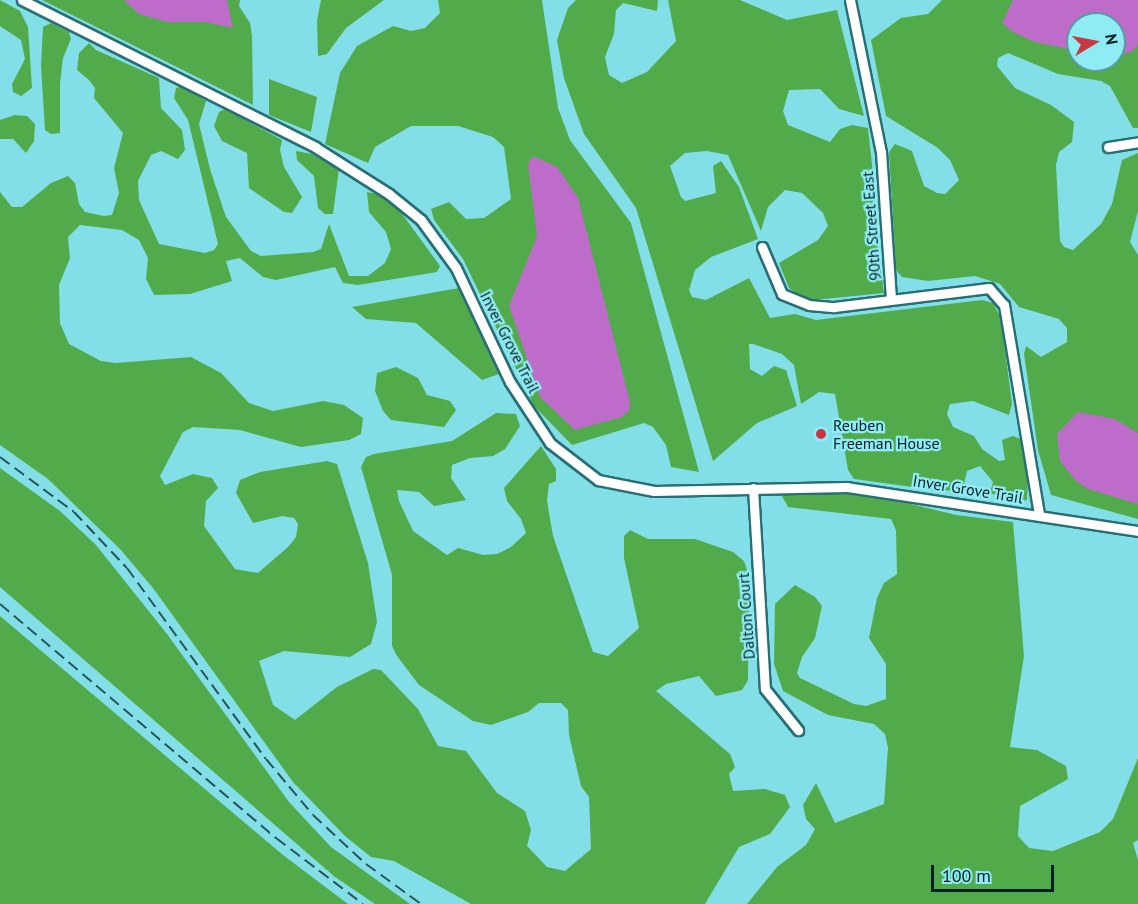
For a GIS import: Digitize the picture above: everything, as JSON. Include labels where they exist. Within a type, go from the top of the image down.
[{"type":"street","name":"Inver Grove Trail","points":[[22,0],[315,147],[389,194],[421,220],[456,268],[510,382],[550,443],[598,480],[654,491],[847,487],[1138,531]]},
{"type":"street","name":"90th Street East","points":[[850,0],[881,152],[891,298],[989,288],[1004,305],[1040,515]]},
{"type":"street","points":[[1108,147],[1138,142]]},
{"type":"street","points":[[762,247],[782,294],[809,305],[834,307],[891,298]]},
{"type":"street","name":"Dalton Court","points":[[753,488],[765,689],[798,730]]},
{"type":"green space","points":[[0,0],[20,11],[28,27],[32,88],[21,96],[13,92],[12,84],[25,59],[21,40],[0,26]]},
{"type":"green space","points":[[42,0],[240,0],[239,6],[250,23],[252,36],[253,105]]},
{"type":"green space","points":[[321,0],[384,0],[346,28],[327,54],[318,56],[317,21]]},
{"type":"green space","points":[[438,0],[542,0],[558,108],[570,140],[631,223],[699,472],[671,467],[666,445],[653,427],[644,423],[572,445],[534,406],[463,259],[434,220],[431,209],[449,202],[466,219],[484,218],[511,199],[504,147],[493,137],[458,126],[411,126],[375,147],[368,163],[325,144],[340,73],[357,46],[393,26],[411,31],[425,28],[440,13]]},
{"type":"green space","points":[[576,0],[658,0],[657,11],[623,3],[616,10],[614,34],[605,57],[609,75],[622,83],[647,72],[676,41],[668,0],[740,0],[787,20],[837,10],[864,116],[839,109],[820,89],[789,90],[783,111],[788,125],[830,142],[840,129],[852,125],[868,128],[875,192],[872,205],[884,293],[814,300],[789,288],[779,263],[818,240],[828,226],[823,213],[802,193],[785,190],[768,207],[761,231],[728,155],[707,151],[685,153],[670,166],[681,197],[685,201],[716,193],[713,166],[721,161],[739,187],[758,239],[711,257],[695,270],[689,290],[692,297],[706,300],[749,278],[770,318],[795,314],[816,320],[982,300],[993,303],[1001,318],[1012,404],[1009,415],[973,401],[950,404],[947,414],[953,427],[974,436],[982,449],[999,461],[1005,460],[1002,440],[1013,436],[1021,439],[1028,478],[1027,500],[1017,502],[990,493],[993,482],[980,466],[967,471],[963,489],[942,491],[854,479],[848,470],[835,394],[819,392],[801,404],[794,365],[782,354],[753,344],[749,344],[750,369],[762,376],[774,366],[786,370],[797,406],[757,423],[713,461],[636,208],[584,134],[564,78],[557,40],[568,8]]},
{"type":"green space","points":[[942,0],[1138,0],[1138,128],[1133,128],[1110,86],[1101,81],[1058,74],[1008,53],[998,58],[997,66],[1015,88],[1051,105],[1074,122],[1072,142],[1059,152],[1056,165],[1060,241],[1064,247],[1073,250],[1101,224],[1112,204],[1122,160],[1138,153],[1138,211],[1130,242],[1138,255],[1138,519],[1051,495],[1038,450],[1024,354],[1026,346],[1041,357],[1067,342],[1067,328],[1059,319],[1019,307],[1000,284],[975,276],[928,281],[902,277],[896,270],[889,152],[895,144],[912,151],[924,186],[937,193],[945,194],[959,180],[950,160],[938,148],[886,116],[871,40],[901,18],[928,14]]},
{"type":"green space","points":[[51,23],[69,32],[71,39],[63,58],[60,83],[60,133],[51,134],[45,130],[41,66],[43,27]]},
{"type":"green space","points":[[89,43],[96,50],[159,78],[161,108],[182,130],[185,150],[178,159],[161,151],[151,155],[138,181],[139,200],[159,244],[205,253],[214,250],[218,244],[188,120],[174,98],[176,88],[182,86],[206,101],[199,124],[210,169],[226,217],[251,251],[261,256],[313,252],[321,249],[329,224],[349,276],[368,276],[385,263],[391,249],[386,232],[369,212],[367,192],[377,194],[400,211],[440,266],[437,272],[358,285],[343,283],[335,267],[276,280],[263,277],[240,258],[226,261],[232,281],[190,294],[154,295],[146,279],[148,258],[139,240],[122,230],[80,225],[68,237],[70,258],[59,285],[60,323],[69,344],[101,361],[116,363],[191,357],[221,373],[249,403],[273,411],[323,401],[344,405],[363,418],[361,434],[349,440],[301,447],[240,430],[193,427],[183,432],[160,476],[165,485],[193,474],[212,478],[218,488],[206,501],[204,526],[235,569],[258,573],[288,547],[296,537],[298,524],[294,518],[282,516],[253,523],[236,493],[240,480],[260,472],[327,461],[337,464],[368,563],[377,622],[371,644],[350,657],[284,651],[259,661],[273,705],[295,720],[337,687],[373,669],[381,670],[418,709],[438,746],[466,751],[497,793],[525,811],[531,830],[527,846],[547,867],[565,871],[591,849],[589,797],[581,786],[569,735],[568,710],[561,703],[539,703],[528,712],[491,725],[473,721],[419,685],[397,656],[392,646],[392,575],[361,467],[366,457],[374,454],[452,441],[496,413],[516,414],[520,426],[505,449],[493,456],[470,458],[452,465],[451,478],[466,500],[434,506],[419,492],[397,490],[399,501],[413,531],[447,555],[458,548],[483,555],[497,554],[511,547],[526,533],[521,519],[507,501],[504,488],[541,446],[556,469],[556,481],[549,484],[547,501],[553,536],[593,652],[608,656],[639,628],[624,558],[624,536],[630,530],[648,539],[695,539],[733,552],[744,561],[749,576],[748,680],[742,690],[716,696],[699,676],[666,684],[656,691],[730,754],[735,767],[729,774],[733,791],[765,789],[785,795],[790,807],[770,834],[739,847],[705,904],[471,904],[394,861],[371,857],[345,836],[293,782],[153,588],[120,549],[48,479],[0,445],[0,192],[12,207],[22,207],[51,183],[68,176],[75,183],[79,204],[85,212],[104,216],[112,215],[119,193],[114,168],[123,133],[94,98],[95,88],[77,70],[79,53]]},
{"type":"green space","points":[[269,79],[317,97],[311,132],[269,115]]},
{"type":"green space","points":[[225,109],[282,140],[280,150],[284,167],[302,197],[292,213],[284,212],[249,188],[247,153],[222,141],[214,126],[219,112]]},
{"type":"green space","points":[[15,115],[27,116],[35,124],[34,141],[26,153],[13,139],[0,139],[0,120]]},
{"type":"green space","points":[[296,151],[312,154],[339,169],[333,214],[325,214],[318,208],[314,176],[297,160]]},
{"type":"green space","points":[[459,288],[499,374],[482,380],[416,323],[366,319],[352,307]]},
{"type":"green space","points":[[396,367],[418,378],[427,395],[450,401],[456,410],[444,427],[391,420],[383,411],[375,391],[377,373]]},
{"type":"green space","points":[[0,468],[60,511],[96,545],[167,634],[289,802],[331,847],[410,904],[375,904],[335,877],[0,587]]},
{"type":"green space","points":[[792,493],[866,493],[956,515],[1013,522],[1024,656],[1010,747],[1037,750],[1066,766],[1068,779],[1020,806],[1018,836],[1029,848],[1053,851],[1100,832],[1113,819],[1138,758],[1138,840],[1133,843],[1138,860],[1138,904],[747,904],[777,867],[806,845],[815,829],[806,819],[803,805],[816,783],[835,823],[884,804],[888,748],[885,734],[874,724],[828,715],[783,691],[774,664],[775,604],[795,585],[815,597],[822,606],[815,638],[802,657],[797,673],[800,678],[854,704],[866,706],[886,699],[886,664],[869,638],[877,598],[884,583],[897,574],[896,530],[891,519],[788,507],[782,496]]},
{"type":"green space","points":[[0,616],[283,855],[348,904],[0,904]]},
{"type":"shaded area","points":[[124,0],[227,0],[233,28],[205,22],[167,22],[139,14]]},
{"type":"shaded area","points":[[1013,0],[1138,0],[1138,45],[1131,52],[1126,53],[1126,12],[1066,12],[1066,48],[1035,42],[1013,32],[1002,23]]},
{"type":"shaded area","points":[[533,156],[557,167],[578,198],[630,402],[629,410],[622,417],[575,430],[540,397],[509,306],[537,236],[528,164]]},
{"type":"shaded area","points":[[1078,412],[1115,419],[1138,433],[1138,504],[1088,489],[1076,481],[1060,461],[1057,434]]},
{"type":"railway","points":[[0,457],[74,512],[127,568],[266,759],[313,815],[366,864],[421,904]]},
{"type":"railway","points":[[0,604],[276,838],[363,904]]},
{"type":"place","name":"Reuben Freeman House","points":[[821,434]]}]
